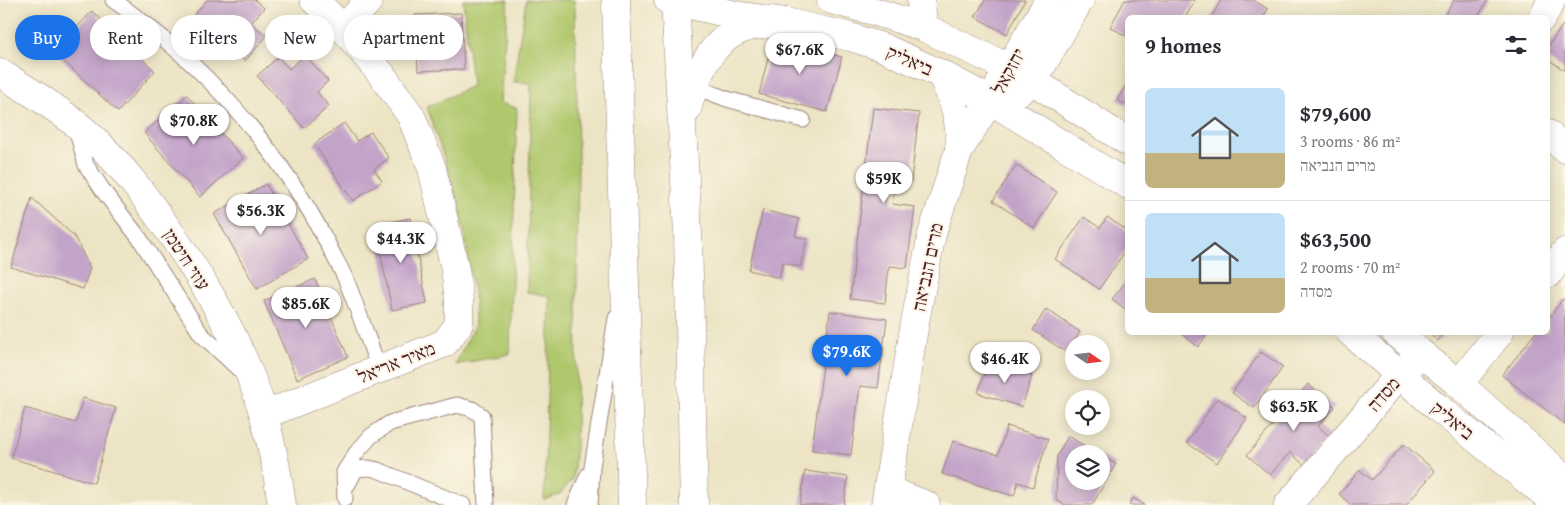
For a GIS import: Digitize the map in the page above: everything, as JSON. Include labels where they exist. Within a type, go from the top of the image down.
[{"type":"main road","name":"מאיר אריאל","points":[[314,0],[344,29]]},
{"type":"main road","points":[[356,15],[369,0]]},
{"type":"main road","points":[[616,0],[632,505]]},
{"type":"main road","name":"ביאליק","points":[[831,0],[923,27],[1010,68],[1034,81],[1125,140]]},
{"type":"main road","points":[[921,0],[923,27]]},
{"type":"main road","name":"יחזקאל","points":[[990,100],[1049,0]]},
{"type":"main road","name":"יחזקאל","points":[[990,100],[1006,98],[1034,81],[1080,0]]},
{"type":"main road","points":[[1544,15],[1552,0]]},
{"type":"main road","points":[[673,1],[688,234],[694,505]]},
{"type":"main road","name":"ביאליק","points":[[673,1],[740,16],[786,22],[850,37],[882,47],[941,74],[990,100],[1125,183]]},
{"type":"main road","points":[[682,126],[693,86],[706,59],[731,34],[748,27],[786,22]]},
{"type":"main road","name":"מאיר אריאל","points":[[264,415],[444,343],[459,324],[459,300],[455,269],[432,168],[410,116],[370,60]]},
{"type":"main road","name":"עוזי חיטמן","points":[[0,73],[48,103],[98,144],[148,200],[191,264],[217,306],[239,349],[252,383],[264,415],[282,505]]},
{"type":"main road","points":[[941,74],[954,105],[960,135],[959,150]]},
{"type":"main road","name":"מרים הנביאה","points":[[887,497],[915,322],[932,234],[959,150],[990,100]]},
{"type":"main road","points":[[1550,136],[1565,149]]},
{"type":"main road","points":[[1550,271],[1565,252]]},
{"type":"main road","name":"ביאליק","points":[[1354,335],[1558,505]]},
{"type":"main road","name":"ביאליק","points":[[1400,335],[1459,384],[1565,478]]},
{"type":"main road","points":[[1459,384],[1498,335]]},
{"type":"main road","name":"מסדה","points":[[1288,505],[1399,374],[1421,353]]},
{"type":"main road","points":[[887,497],[926,505]]},
{"type":"lane","points":[[113,0],[159,34],[204,74],[246,121],[289,176],[318,226],[345,279],[379,369]]},
{"type":"lane","points":[[693,86],[727,99],[803,120]]},
{"type":"lane","points":[[590,505],[592,467],[625,262]]},
{"type":"lane","points":[[345,502],[344,472],[370,436],[390,423],[457,405],[472,409],[482,416],[486,505]]},
{"type":"lane","points":[[576,505],[592,467]]},
{"type":"lane","points":[[345,502],[349,482],[356,469],[369,468],[463,505]]},
{"type":"green space","points":[[463,0],[508,0],[500,103],[517,108],[510,354],[455,365],[475,325],[474,295],[460,206],[427,107],[472,86]]},
{"type":"green space","points":[[526,0],[574,0],[575,11],[578,151],[576,443],[573,479],[559,495],[544,500],[550,296],[527,292],[531,83],[513,82]]},
{"type":"building","points":[[207,0],[255,0],[264,8],[255,18],[255,15],[194,15]]},
{"type":"building","points":[[985,0],[1025,0],[1007,34],[975,17]]},
{"type":"building","points":[[1125,0],[1195,0],[1187,15],[1125,15],[1125,35],[1110,27]]},
{"type":"building","points":[[1221,0],[1253,0],[1268,9],[1265,15],[1213,15]]},
{"type":"building","points":[[1454,0],[1488,0],[1479,15],[1445,15]]},
{"type":"building","points":[[92,11],[96,15],[90,15],[90,60],[143,60],[155,71],[118,112],[63,60],[80,60],[80,24]]},
{"type":"building","points":[[461,13],[461,15],[415,15]]},
{"type":"building","points":[[1563,25],[1565,27],[1565,71],[1550,60],[1550,44]]},
{"type":"building","points":[[255,26],[265,34],[265,38],[255,50]]},
{"type":"building","points":[[773,39],[842,57],[827,112],[759,94]]},
{"type":"building","points":[[463,50],[464,69],[418,71],[417,60],[463,60]]},
{"type":"building","points":[[275,60],[281,60],[289,69],[299,60],[309,60],[328,81],[317,92],[329,106],[304,128],[257,76]]},
{"type":"building","points":[[1125,87],[1125,104],[1117,100]]},
{"type":"building","points":[[187,95],[243,158],[200,197],[144,133]]},
{"type":"building","points":[[873,108],[919,113],[911,181],[896,179],[892,204],[915,207],[907,268],[889,266],[885,303],[850,299]]},
{"type":"building","points":[[344,123],[357,141],[371,132],[389,158],[374,169],[382,181],[353,201],[314,144]]},
{"type":"building","points":[[1016,165],[1057,192],[1034,228],[993,201]]},
{"type":"building","points":[[266,184],[308,259],[257,289],[214,214]]},
{"type":"building","points":[[32,198],[74,236],[90,268],[83,289],[11,267]]},
{"type":"building","points":[[763,210],[799,219],[795,236],[807,239],[800,267],[783,262],[779,278],[749,270]]},
{"type":"building","points":[[1084,217],[1100,228],[1107,217],[1125,229],[1125,251],[1099,289],[1055,259]]},
{"type":"building","points":[[410,218],[427,303],[392,310],[375,225]]},
{"type":"building","points":[[315,279],[348,357],[297,379],[264,301]]},
{"type":"building","points":[[1125,283],[1125,309],[1112,299]]},
{"type":"building","points":[[1563,299],[1565,300],[1565,425],[1502,375],[1534,335],[1550,335],[1550,316]]},
{"type":"building","points":[[1046,309],[1080,332],[1078,335],[1065,335],[1065,352],[1033,330]]},
{"type":"building","points":[[830,311],[887,319],[878,388],[860,386],[851,455],[812,450]]},
{"type":"building","points":[[1184,335],[1207,335],[1198,347]]},
{"type":"building","points":[[1431,335],[1443,335],[1438,341]]},
{"type":"building","points":[[1261,352],[1283,367],[1254,408],[1232,393]]},
{"type":"building","points":[[988,361],[1032,376],[1022,407],[978,393]]},
{"type":"building","points":[[1308,384],[1335,407],[1318,426],[1329,436],[1304,465],[1290,452],[1270,475],[1247,455]]},
{"type":"building","points":[[83,398],[116,408],[94,483],[11,458],[25,408],[76,423]]},
{"type":"building","points":[[1217,398],[1247,418],[1217,463],[1187,443]]},
{"type":"building","points":[[1007,426],[1048,439],[1033,487],[1018,482],[1014,496],[942,474],[953,441],[998,455]]},
{"type":"building","points":[[1068,436],[1083,445],[1065,445],[1065,490],[1101,490],[1092,505],[1065,505],[1056,500],[1057,456]]},
{"type":"building","points":[[1404,444],[1435,471],[1406,505],[1351,505],[1339,494],[1360,470],[1372,480]]},
{"type":"building","points":[[1110,461],[1116,464],[1110,474]]},
{"type":"building","points":[[805,471],[848,477],[844,505],[800,505]]},
{"type":"building","points":[[1133,498],[1145,505],[1129,505]]}]
